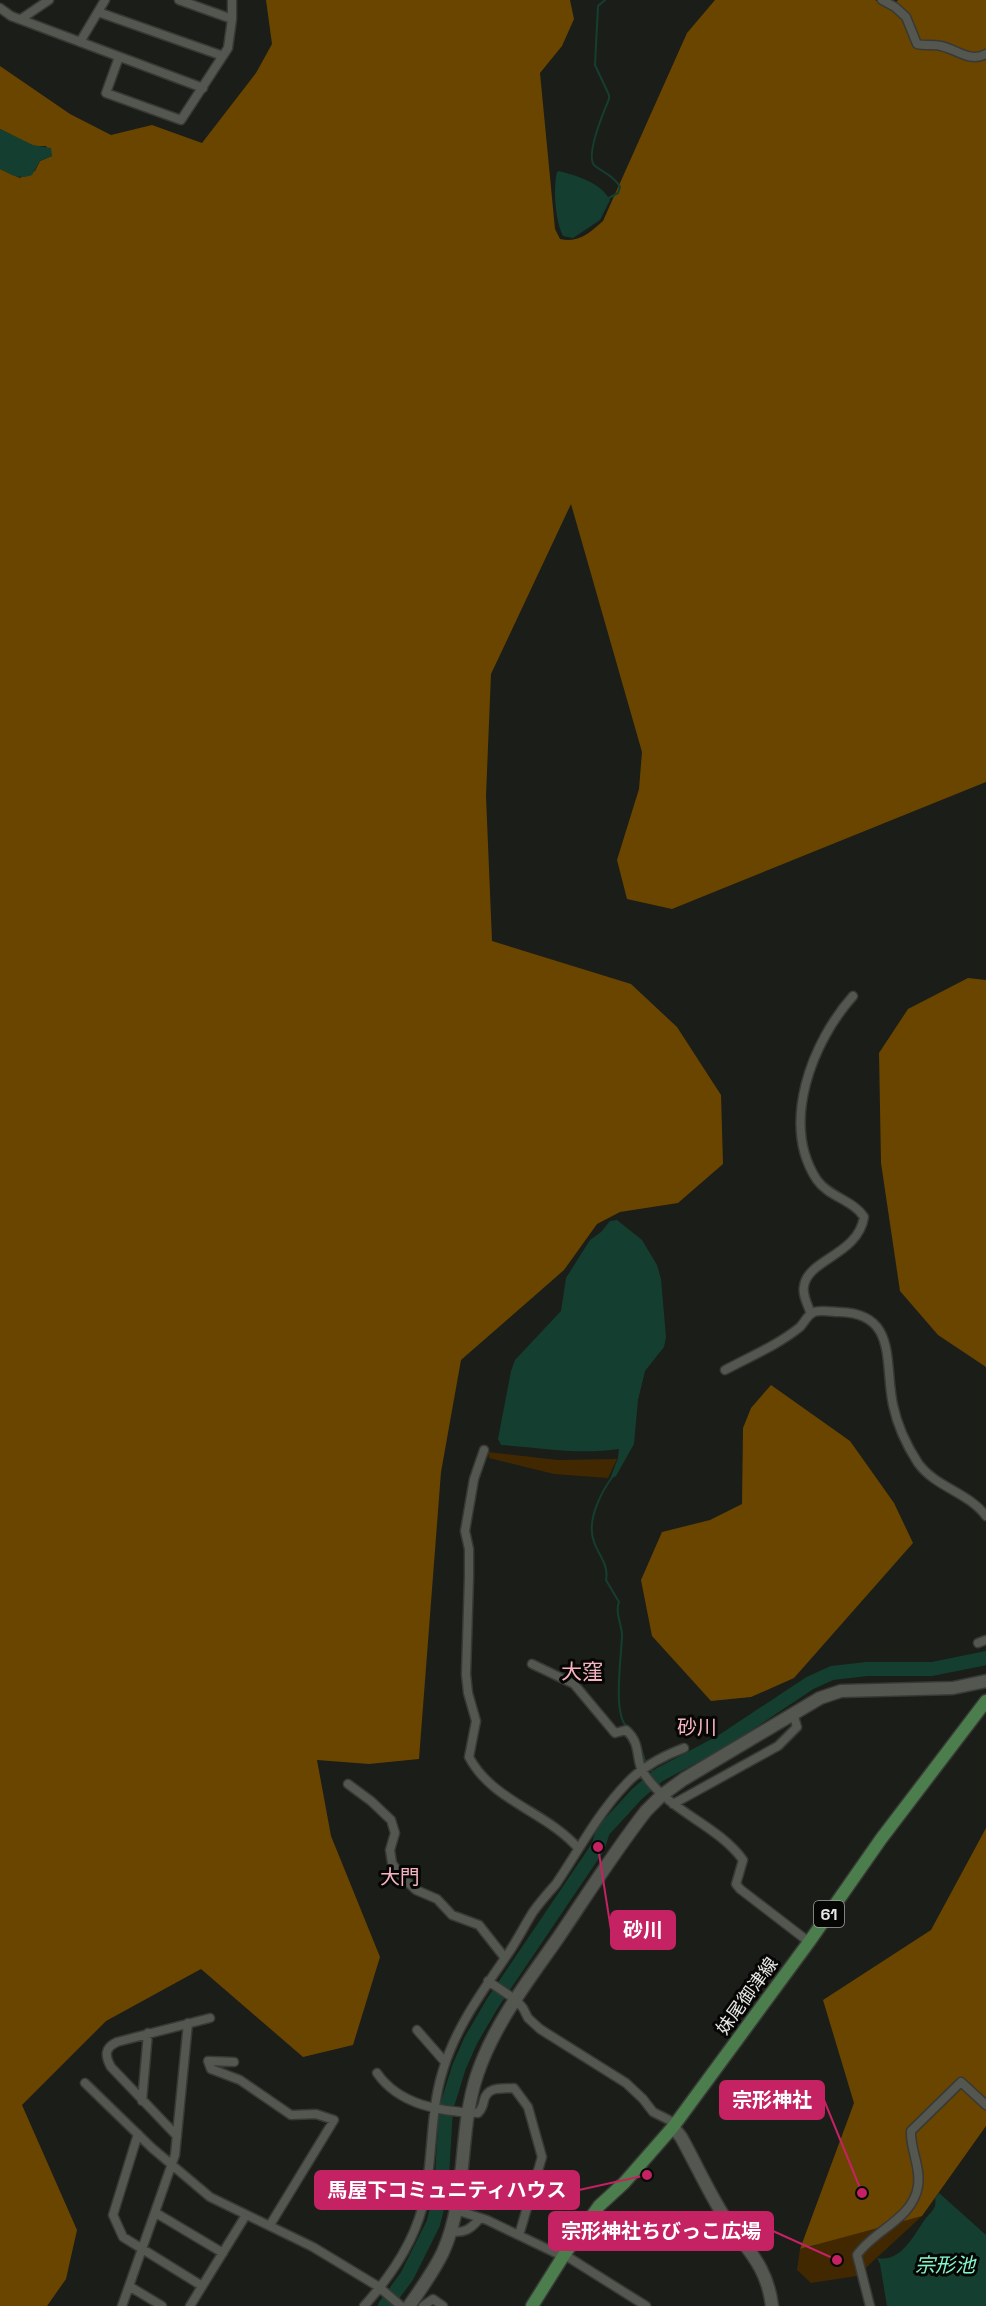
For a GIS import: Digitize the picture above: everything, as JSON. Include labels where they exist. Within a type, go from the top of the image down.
[{"type":"main road","name":"妹尾御津線","points":[[532,2306],[564,2255],[599,2206],[624,2182],[673,2127],[809,1942],[881,1839],[986,1701]]},
{"type":"street","points":[[21,19],[49,0]]},
{"type":"street","points":[[80,42],[105,0]]},
{"type":"street","points":[[179,0],[232,19]]},
{"type":"street","points":[[119,57],[106,93],[181,120],[228,48],[232,0]]},
{"type":"street","points":[[882,0],[895,7],[906,17],[916,45],[947,48],[970,58],[980,58],[986,54]]},
{"type":"street","points":[[0,8],[21,19],[203,88]]},
{"type":"street","points":[[98,12],[223,56]]},
{"type":"street","points":[[811,1314],[804,1297],[803,1287],[806,1278],[845,1249],[862,1227],[864,1216],[860,1211],[829,1193],[818,1181],[806,1159],[800,1119],[806,1086],[826,1031],[853,996]]},
{"type":"street","points":[[725,1370],[801,1326],[811,1314],[818,1311],[851,1312],[868,1317],[875,1323],[885,1344],[893,1408],[919,1463],[929,1475],[970,1500],[986,1516]]},
{"type":"street","points":[[484,1450],[474,1479],[465,1531],[469,1549],[466,1674],[468,1693],[476,1720],[469,1757],[489,1783],[567,1836],[578,1848]]},
{"type":"street","points":[[532,1664],[574,1684],[599,1711],[615,1733],[626,1730],[631,1734],[641,1761],[660,1793],[735,1849],[743,1860],[736,1884],[740,1889],[809,1942]]},
{"type":"street","points":[[86,2083],[152,2148],[210,2197],[313,2247],[380,2288],[403,2305],[443,2251],[456,2210],[465,2113],[483,2059],[513,1998],[630,1831],[660,1793],[820,1698],[841,1691],[953,1688],[986,1681]]},
{"type":"street","points":[[673,1804],[778,1746],[796,1727],[793,1713]]},
{"type":"street","points":[[364,2306],[404,2254],[420,2215],[426,2185],[434,2109],[445,2061],[459,2029],[534,1911],[557,1882],[607,1807],[627,1783],[645,1768],[669,1753],[684,1748]]},
{"type":"street","points":[[348,1784],[391,1820],[395,1833],[390,1850],[392,1863],[399,1874],[416,1890],[437,1899],[452,1915],[478,1925],[506,1958]]},
{"type":"street","points":[[489,1982],[513,1998],[523,2008],[528,2018],[540,2029],[626,2083],[643,2098],[653,2112],[671,2121],[726,2219],[764,2272],[772,2306]]},
{"type":"street","points":[[177,2136],[111,2067],[106,2056],[112,2044],[210,2018]]},
{"type":"street","points":[[122,2306],[172,2164],[177,2136],[188,2023]]},
{"type":"street","points":[[417,2030],[445,2061]]},
{"type":"street","points":[[142,2100],[148,2033]]},
{"type":"street","points":[[234,2062],[208,2061],[211,2069],[240,2080],[291,2115],[316,2114],[334,2120],[270,2225]]},
{"type":"street","points":[[377,2073],[395,2093],[434,2109],[465,2113],[480,2112],[486,2093],[490,2090],[514,2088],[528,2107],[542,2157],[519,2235]]},
{"type":"street","points":[[870,2306],[857,2255],[905,2211],[914,2197],[918,2186],[911,2130],[960,2082],[986,2104]]},
{"type":"street","points":[[138,2134],[113,2215],[123,2236],[202,2286]]},
{"type":"street","points":[[456,2210],[480,2218],[564,2255],[616,2285],[646,2306]]},
{"type":"street","points":[[156,2212],[223,2253]]},
{"type":"street","points":[[190,2306],[246,2215]]},
{"type":"street","points":[[450,2231],[460,2233],[472,2228],[480,2218]]},
{"type":"street","points":[[129,2286],[162,2306]]},
{"type":"street","points":[[423,2306],[433,2299],[443,2306]]},
{"type":"shaded area","points":[[266,0],[570,0],[574,19],[562,46],[540,73],[555,229],[560,239],[573,240],[584,236],[603,221],[687,33],[715,0],[875,0],[891,8],[898,0],[986,0],[986,782],[672,909],[627,899],[617,860],[639,789],[642,752],[571,504],[491,674],[486,796],[492,941],[631,984],[677,1027],[721,1095],[723,1164],[678,1203],[620,1212],[597,1224],[564,1270],[461,1360],[441,1472],[419,1759],[369,1764],[317,1760],[331,1836],[380,1957],[353,2045],[303,2057],[201,1969],[106,2021],[22,2105],[77,2230],[66,2279],[47,2306],[0,2306],[0,169],[20,178],[35,171],[40,161],[52,156],[46,146],[33,146],[0,129],[0,66],[70,114],[111,135],[152,125],[202,143],[256,73],[272,44]]},
{"type":"shaded area","points":[[968,978],[986,980],[986,1367],[938,1335],[900,1291],[881,1163],[879,1053],[908,1009]]},
{"type":"shaded area","points":[[771,1385],[850,1441],[894,1503],[913,1543],[794,1678],[751,1697],[711,1701],[652,1636],[641,1580],[662,1532],[710,1520],[742,1504],[743,1428],[751,1408]]},
{"type":"shaded area","points":[[488,1452],[558,1460],[617,1459],[608,1478],[554,1474],[489,1458]]},
{"type":"shaded area","points":[[986,1828],[986,2126],[922,2216],[800,2249],[854,2103],[823,2000],[931,1930]]},
{"type":"shaded area","points":[[922,2216],[857,2276],[811,2283],[797,2270],[800,2249],[816,2245],[829,2228],[845,2217]]},
{"type":"water","points":[[0,129],[33,145],[51,148],[52,156],[40,161],[32,175],[16,176],[0,169]]},
{"type":"water","points":[[559,171],[594,184],[610,200],[600,220],[573,238],[563,236],[558,222],[555,187]]},
{"type":"water","points":[[617,1220],[642,1240],[657,1265],[661,1279],[666,1337],[664,1347],[645,1371],[638,1400],[634,1444],[616,1476],[610,1479],[619,1449],[575,1451],[545,1449],[501,1445],[498,1439],[515,1360],[561,1311],[566,1278],[590,1240],[610,1221]]},
{"type":"water","name":"宗形池","points":[[939,2193],[986,2235],[986,2306],[887,2306],[877,2258],[894,2256],[906,2246],[934,2209],[935,2198]]},
{"type":"waterway","points":[[605,0],[598,6],[595,65],[609,99],[593,144],[592,161],[595,166],[612,177],[620,187],[618,193],[607,199]]},
{"type":"waterway","points":[[613,1476],[596,1507],[592,1534],[605,1565],[606,1580],[619,1602],[618,1614],[622,1634],[619,1697],[622,1720],[627,1727]]},
{"type":"waterway","name":"砂川","points":[[385,2306],[407,2276],[433,2224],[441,2194],[446,2109],[459,2067],[471,2040],[492,2004],[598,1847],[603,1831],[637,1794],[659,1775],[721,1742],[810,1683],[832,1673],[867,1669],[932,1669],[986,1658]]},
{"type":"waterway","points":[[642,1752],[646,1763]]},
{"type":"waterway","points":[[650,1768],[656,1777]]},
{"type":"place","name":"砂川","points":[[598,1847]]},
{"type":"place","name":"馬屋下コミュニティハウス","points":[[647,2175]]},
{"type":"place","name":"宗形神社","points":[[862,2193]]},
{"type":"place","name":"宗形神社ちびっこ広場","points":[[837,2260]]},
{"type":"district","name":"大窪","points":[[582,1672]]},
{"type":"district","name":"砂川","points":[[697,1727]]},
{"type":"district","name":"大門","points":[[400,1877]]}]
